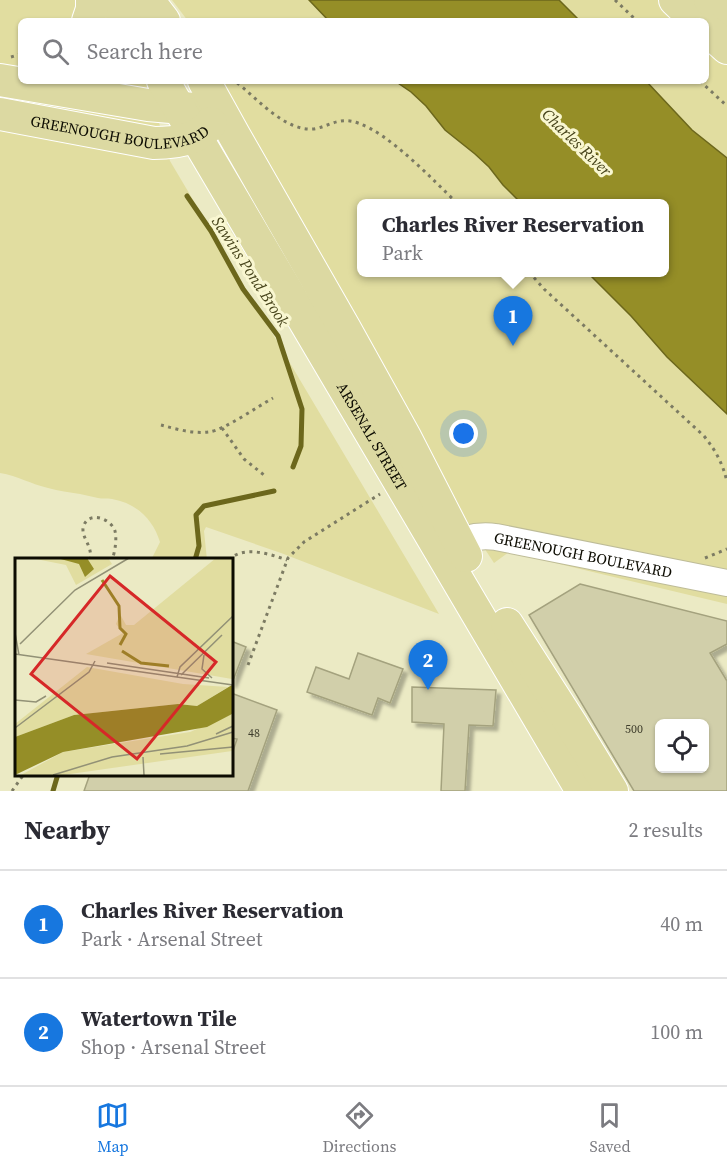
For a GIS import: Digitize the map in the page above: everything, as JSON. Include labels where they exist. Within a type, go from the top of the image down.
[{"type":"main road","points":[[89,18],[92,0]]},
{"type":"main road","points":[[114,0],[125,18]]},
{"type":"main road","points":[[148,0],[162,18]]},
{"type":"main road","points":[[675,0],[694,18]]},
{"type":"main road","points":[[710,0],[727,17]]},
{"type":"main road","points":[[709,32],[727,48]]},
{"type":"main road","points":[[0,80],[18,78]]},
{"type":"main road","name":"GREENOUGH BOULEVARD","points":[[0,80],[18,83]]},
{"type":"main road","name":"GREENOUGH BOULEVARD","points":[[24,84],[147,105],[180,108],[222,95]]},
{"type":"main road","name":"ARSENAL STREET","points":[[165,84],[449,545],[582,791]]},
{"type":"main road","name":"ARSENAL STREET","points":[[208,84],[222,95],[345,329],[410,446],[449,545],[490,597],[612,791]]},
{"type":"main road","name":"GREENOUGH BOULEVARD","points":[[0,114],[154,143],[172,142],[196,136],[206,130],[222,95]]},
{"type":"street","name":"GREENOUGH BOULEVARD","points":[[449,545],[477,536],[496,537],[727,583]]},
{"type":"path","points":[[615,0],[634,18]]},
{"type":"path","points":[[222,95],[234,84]]},
{"type":"path","points":[[238,84],[285,122],[299,128],[313,129],[337,121],[354,122],[370,128],[387,139],[453,199]]},
{"type":"path","points":[[703,84],[727,106]]},
{"type":"path","points":[[533,277],[704,436],[720,459],[727,482]]},
{"type":"path","points":[[161,425],[194,432],[210,432],[222,428],[273,398]]},
{"type":"path","points":[[222,428],[244,459],[264,475]]},
{"type":"path","points":[[249,664],[288,558],[304,542],[385,491]]},
{"type":"path","points":[[90,558],[91,552],[83,531],[84,524],[94,517],[103,518],[115,530],[112,558]]},
{"type":"path","points":[[231,558],[235,554],[250,552],[287,560]]},
{"type":"path","points":[[12,791],[23,776]]},
{"type":"shaded area","points":[[0,0],[98,0],[108,18],[18,18],[18,84],[147,84],[170,161],[439,614],[281,553],[206,527],[204,531],[207,558],[152,558],[160,542],[157,534],[148,519],[129,504],[52,489],[0,473]]},
{"type":"shaded area","points":[[172,0],[309,0],[326,18],[186,18]]},
{"type":"shaded area","points":[[559,0],[727,0],[727,158],[692,130],[649,84],[709,84],[709,18],[577,18]]},
{"type":"shaded area","points":[[221,84],[399,84],[411,92],[426,106],[445,130],[489,167],[517,199],[357,199],[357,277],[592,277],[667,357],[727,414],[727,604],[509,552],[494,563],[454,502],[285,192]]},
{"type":"water","points":[[309,0],[559,0],[577,18],[326,18]]},
{"type":"water","name":"Charles River","points":[[399,84],[649,84],[692,130],[727,158],[727,414],[667,357],[592,277],[669,277],[669,199],[517,199],[489,167],[445,130],[426,106]]},
{"type":"building","points":[[580,584],[727,621],[727,644],[710,653],[727,681],[727,791],[634,791],[529,615]]},
{"type":"building","points":[[232,641],[246,647],[232,683]]},
{"type":"building","points":[[358,653],[403,669],[390,703],[378,698],[372,715],[307,692],[316,667],[349,679]]},
{"type":"building","points":[[412,687],[496,690],[493,726],[469,725],[465,791],[441,791],[444,724],[412,722]]},
{"type":"building","points":[[232,693],[277,710],[248,791],[84,791],[89,776],[232,776],[232,754],[237,739],[232,738]]},
{"type":"waterway","name":"Sawins Pond Brook","points":[[187,196],[211,231],[243,289],[278,336],[302,409],[301,446],[293,467]]},
{"type":"waterway","name":"Sawins Pond Brook","points":[[196,558],[199,546],[196,515],[204,506],[274,491]]},
{"type":"waterway","name":"Sawins Pond Brook","points":[[53,791],[57,776]]},
{"type":"place","name":"Charles River Reservation","points":[[513,346]]},
{"type":"place","name":"Watertown Tile","points":[[428,690]]}]
